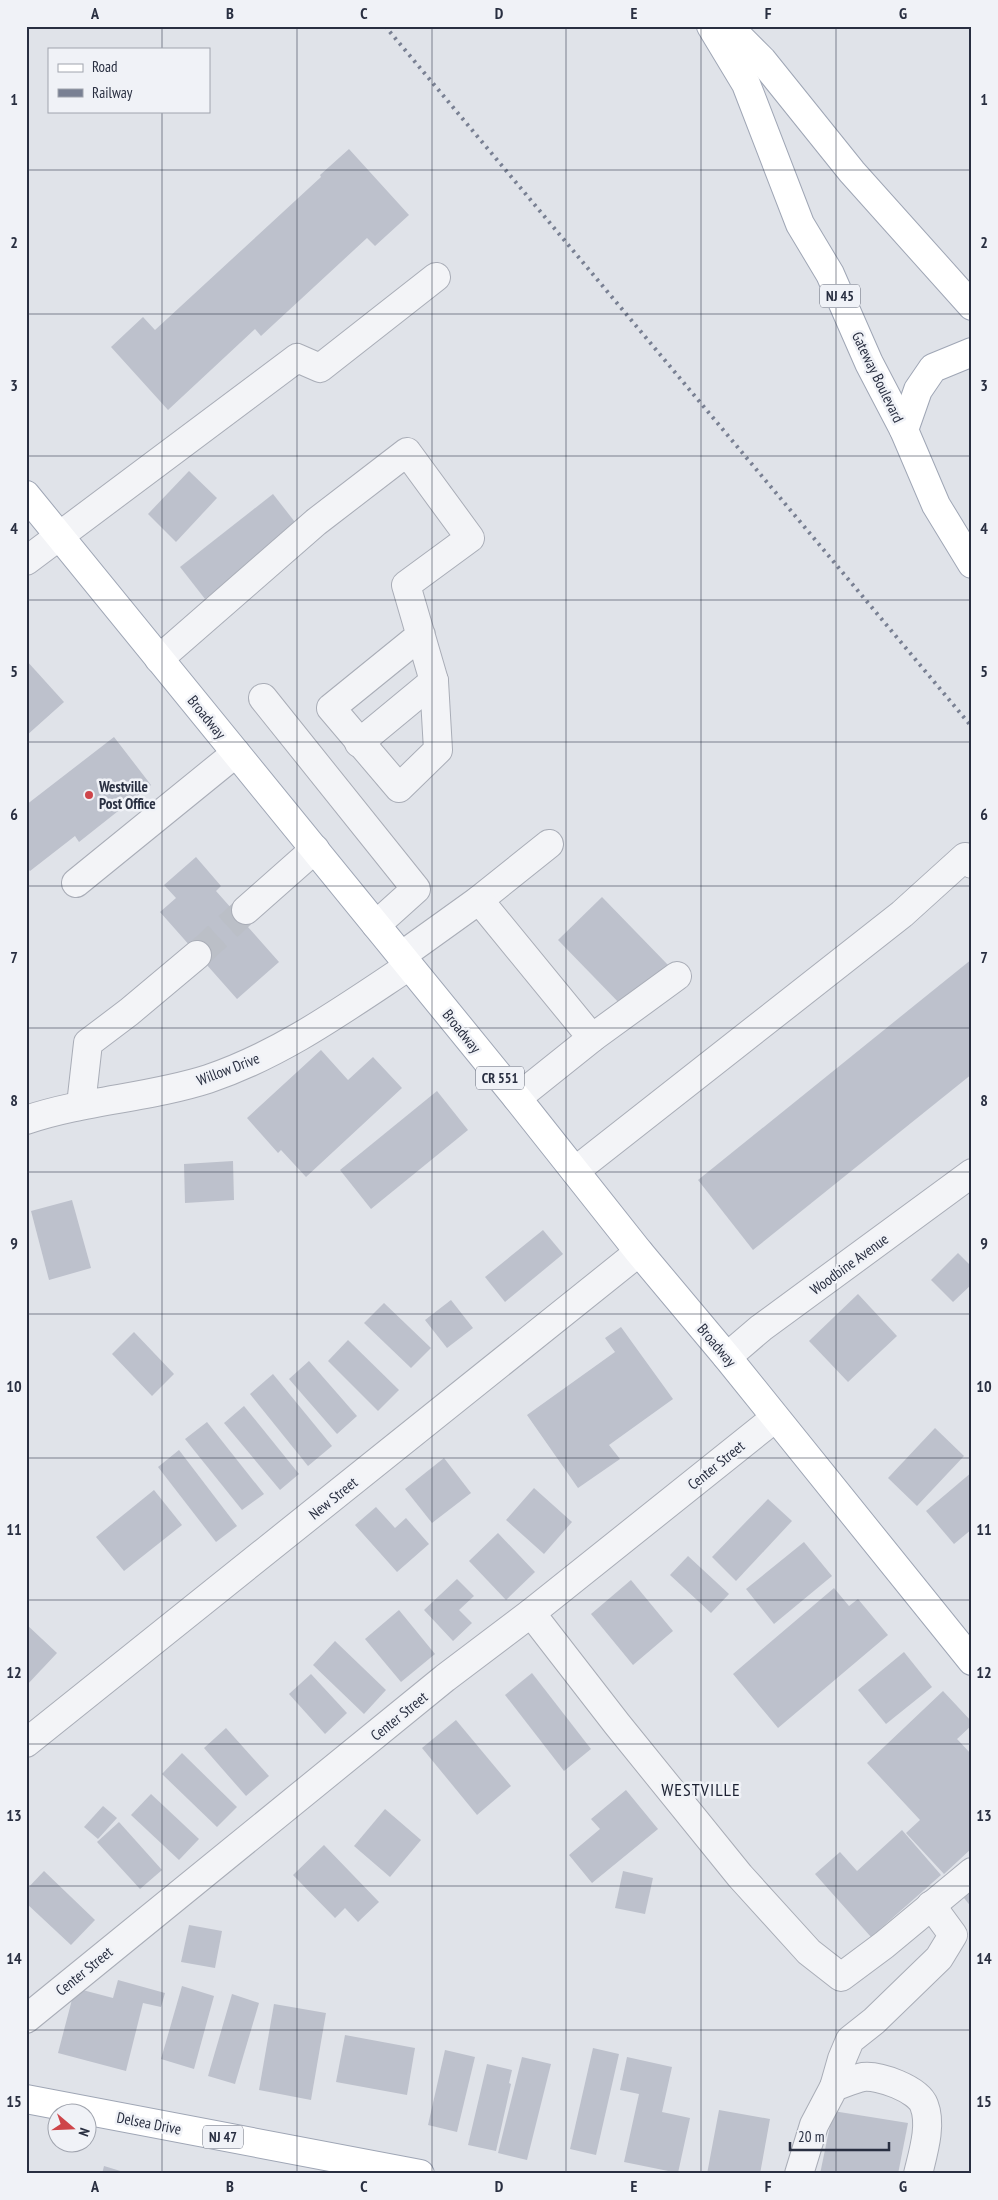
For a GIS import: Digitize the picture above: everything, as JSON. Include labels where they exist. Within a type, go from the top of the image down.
[{"type":"main road","name":"Gateway Boulevard","points":[[712,26],[746,84],[800,224],[830,274],[869,363],[904,430],[936,505],[972,564]]},
{"type":"main road","points":[[728,26],[762,60],[852,172],[972,306]]},
{"type":"main road","points":[[904,430],[918,390],[933,368],[972,352]]},
{"type":"main road","name":"Broadway","points":[[26,495],[972,1661]]},
{"type":"main road","name":"Delsea Drive","points":[[26,2099],[420,2174]]},
{"type":"street","points":[[26,561],[297,358],[320,368],[436,277]]},
{"type":"street","points":[[159,659],[316,522],[407,452],[470,538],[406,585],[422,634],[434,681],[438,750],[399,788],[331,708],[422,634]]},
{"type":"street","points":[[359,743],[434,681]]},
{"type":"street","points":[[264,698],[416,889],[376,925]]},
{"type":"street","points":[[76,883],[236,753]]},
{"type":"street","name":"Willow Drive","points":[[26,1120],[81,1105],[206,1080],[237,1068],[300,1038],[405,961],[549,844]]},
{"type":"street","points":[[246,910],[314,849]]},
{"type":"street","points":[[575,1171],[902,914],[966,857],[972,864]]},
{"type":"street","points":[[479,900],[592,1038]]},
{"type":"street","points":[[81,1105],[88,1043],[129,1012],[197,955]]},
{"type":"street","points":[[517,1098],[592,1038],[677,976]]},
{"type":"street","name":"Woodbine Avenue","points":[[727,1357],[761,1328],[972,1173]]},
{"type":"street","name":"New Street","points":[[26,1743],[639,1252]]},
{"type":"street","name":"Center Street","points":[[26,2019],[445,1678],[532,1613],[775,1418]]},
{"type":"street","points":[[532,1613],[606,1710],[740,1876],[809,1952],[841,1977],[884,1945],[972,1872]]},
{"type":"street","points":[[799,2174],[814,2125],[834,2087],[850,2040],[874,2021],[939,1958],[953,1935],[931,1905]]},
{"type":"street","points":[[834,2087],[865,2077],[890,2082],[914,2091],[924,2104],[927,2120],[918,2174]]},
{"type":"building","points":[[349,149],[409,215],[375,246],[367,238],[261,336],[255,329],[168,410],[111,347],[143,317],[155,330]]},
{"type":"building","points":[[189,471],[217,498],[176,542],[148,514]]},
{"type":"building","points":[[273,494],[298,526],[205,599],[180,567]]},
{"type":"building","points":[[26,660],[64,702],[26,736]]},
{"type":"building","name":"Westville Post Office","points":[[114,737],[151,785],[79,842],[75,836],[30,871],[26,867],[26,805]]},
{"type":"building","points":[[196,857],[221,886],[216,891],[279,962],[237,999],[160,912],[176,898],[164,885]]},
{"type":"building","points":[[602,897],[669,966],[625,1009],[558,940]]},
{"type":"building","points":[[972,959],[972,1074],[753,1250],[698,1180]]},
{"type":"building","points":[[321,1050],[348,1080],[373,1057],[402,1088],[306,1177],[281,1150],[278,1153],[247,1118]]},
{"type":"building","points":[[437,1091],[468,1130],[371,1209],[340,1170]]},
{"type":"building","points":[[233,1161],[234,1200],[185,1203],[184,1164]]},
{"type":"building","points":[[72,1200],[91,1268],[49,1280],[31,1211]]},
{"type":"building","points":[[543,1230],[563,1254],[505,1302],[485,1277]]},
{"type":"building","points":[[958,1253],[972,1267],[972,1284],[953,1302],[931,1280]]},
{"type":"building","points":[[858,1294],[897,1336],[848,1382],[809,1341]]},
{"type":"building","points":[[451,1300],[473,1328],[447,1348],[425,1320]]},
{"type":"building","points":[[384,1303],[431,1348],[411,1368],[364,1323]]},
{"type":"building","points":[[621,1327],[673,1399],[609,1445],[620,1459],[578,1488],[527,1415],[615,1352],[605,1338]]},
{"type":"building","points":[[134,1332],[174,1374],[152,1396],[112,1354]]},
{"type":"building","points":[[348,1340],[399,1390],[378,1411],[328,1361]]},
{"type":"building","points":[[309,1361],[357,1416],[337,1434],[289,1379]]},
{"type":"building","points":[[273,1374],[332,1446],[308,1466],[250,1394]]},
{"type":"building","points":[[244,1406],[299,1474],[280,1490],[224,1423]]},
{"type":"building","points":[[207,1422],[264,1494],[242,1510],[185,1439]]},
{"type":"building","points":[[935,1428],[964,1456],[917,1506],[888,1478]]},
{"type":"building","points":[[179,1450],[237,1526],[216,1542],[158,1467]]},
{"type":"building","points":[[444,1458],[471,1493],[432,1523],[405,1489]]},
{"type":"building","points":[[972,1472],[972,1529],[954,1544],[926,1511]]},
{"type":"building","points":[[534,1488],[572,1522],[544,1554],[506,1520]]},
{"type":"building","points":[[154,1490],[182,1525],[124,1571],[96,1537]]},
{"type":"building","points":[[768,1499],[792,1521],[736,1581],[712,1557]]},
{"type":"building","points":[[376,1507],[395,1528],[406,1518],[429,1544],[397,1572],[355,1525]]},
{"type":"building","points":[[498,1533],[535,1572],[506,1600],[469,1561]]},
{"type":"building","points":[[804,1542],[832,1576],[774,1624],[746,1589]]},
{"type":"building","points":[[688,1556],[729,1594],[711,1613],[670,1575]]},
{"type":"building","points":[[457,1579],[474,1596],[459,1610],[472,1623],[453,1641],[424,1610]]},
{"type":"building","points":[[631,1580],[673,1631],[633,1665],[591,1614]]},
{"type":"building","points":[[834,1588],[849,1606],[858,1599],[888,1635],[778,1728],[733,1674]]},
{"type":"building","points":[[399,1610],[435,1654],[401,1682],[365,1639]]},
{"type":"building","points":[[26,1624],[57,1653],[26,1686]]},
{"type":"building","points":[[335,1641],[386,1690],[364,1714],[313,1665]]},
{"type":"building","points":[[904,1652],[932,1687],[886,1724],[858,1690]]},
{"type":"building","points":[[532,1673],[591,1749],[564,1771],[505,1695]]},
{"type":"building","points":[[311,1674],[347,1713],[325,1734],[289,1694]]},
{"type":"building","points":[[943,1691],[972,1722],[972,1725],[957,1739],[972,1755],[972,1848],[944,1874],[906,1833],[920,1820],[867,1763]]},
{"type":"building","points":[[456,1720],[511,1786],[477,1815],[422,1748]]},
{"type":"building","points":[[226,1728],[269,1776],[246,1796],[204,1748]]},
{"type":"building","points":[[182,1753],[237,1807],[217,1827],[162,1774]]},
{"type":"building","points":[[626,1790],[658,1829],[592,1883],[569,1855],[600,1829],[591,1819]]},
{"type":"building","points":[[151,1794],[199,1839],[179,1860],[131,1815]]},
{"type":"building","points":[[103,1806],[117,1818],[98,1839],[84,1827]]},
{"type":"building","points":[[385,1809],[421,1840],[390,1877],[354,1846]]},
{"type":"building","points":[[119,1822],[162,1870],[140,1889],[97,1842]]},
{"type":"building","points":[[902,1830],[941,1875],[871,1937],[815,1874],[840,1852],[857,1871]]},
{"type":"building","points":[[324,1845],[379,1902],[358,1922],[345,1908],[335,1918],[293,1875]]},
{"type":"building","points":[[44,1871],[95,1920],[71,1945],[26,1903],[26,1890]]},
{"type":"building","points":[[623,1871],[653,1878],[645,1914],[615,1908]]},
{"type":"building","points":[[972,1891],[972,1908],[964,1898]]},
{"type":"building","points":[[189,1925],[222,1931],[215,1968],[181,1962]]},
{"type":"building","points":[[118,1980],[165,1993],[161,2007],[143,2003],[126,2071],[58,2053],[75,1988],[113,1998]]},
{"type":"building","points":[[182,1986],[214,1996],[194,2069],[161,2059]]},
{"type":"building","points":[[232,1994],[259,2003],[235,2084],[208,2076]]},
{"type":"building","points":[[274,2004],[326,2013],[311,2100],[259,2090]]},
{"type":"building","points":[[345,2035],[415,2048],[407,2095],[336,2082]]},
{"type":"building","points":[[593,2048],[619,2054],[596,2155],[570,2149]]},
{"type":"building","points":[[445,2050],[475,2057],[457,2132],[428,2125]]},
{"type":"building","points":[[522,2057],[551,2064],[527,2160],[498,2153]]},
{"type":"building","points":[[627,2057],[672,2067],[662,2112],[690,2118],[678,2173],[624,2162],[639,2094],[620,2090]]},
{"type":"building","points":[[487,2064],[512,2070],[509,2083],[511,2084],[496,2151],[468,2145]]},
{"type":"building","points":[[719,2110],[770,2119],[760,2174],[707,2174]]},
{"type":"building","points":[[833,2111],[908,2123],[898,2174],[820,2174]]},
{"type":"building","points":[[104,2166],[127,2173],[127,2174],[102,2174]]},
{"type":"tunnel","points":[[197,955],[246,910]]},
{"type":"railway","points":[[385,26],[972,727]]},
{"type":"place","name":"Westville Post Office","points":[[89,795]]},
{"type":"district","name":"WESTVILLE","points":[[701,1789]]}]
